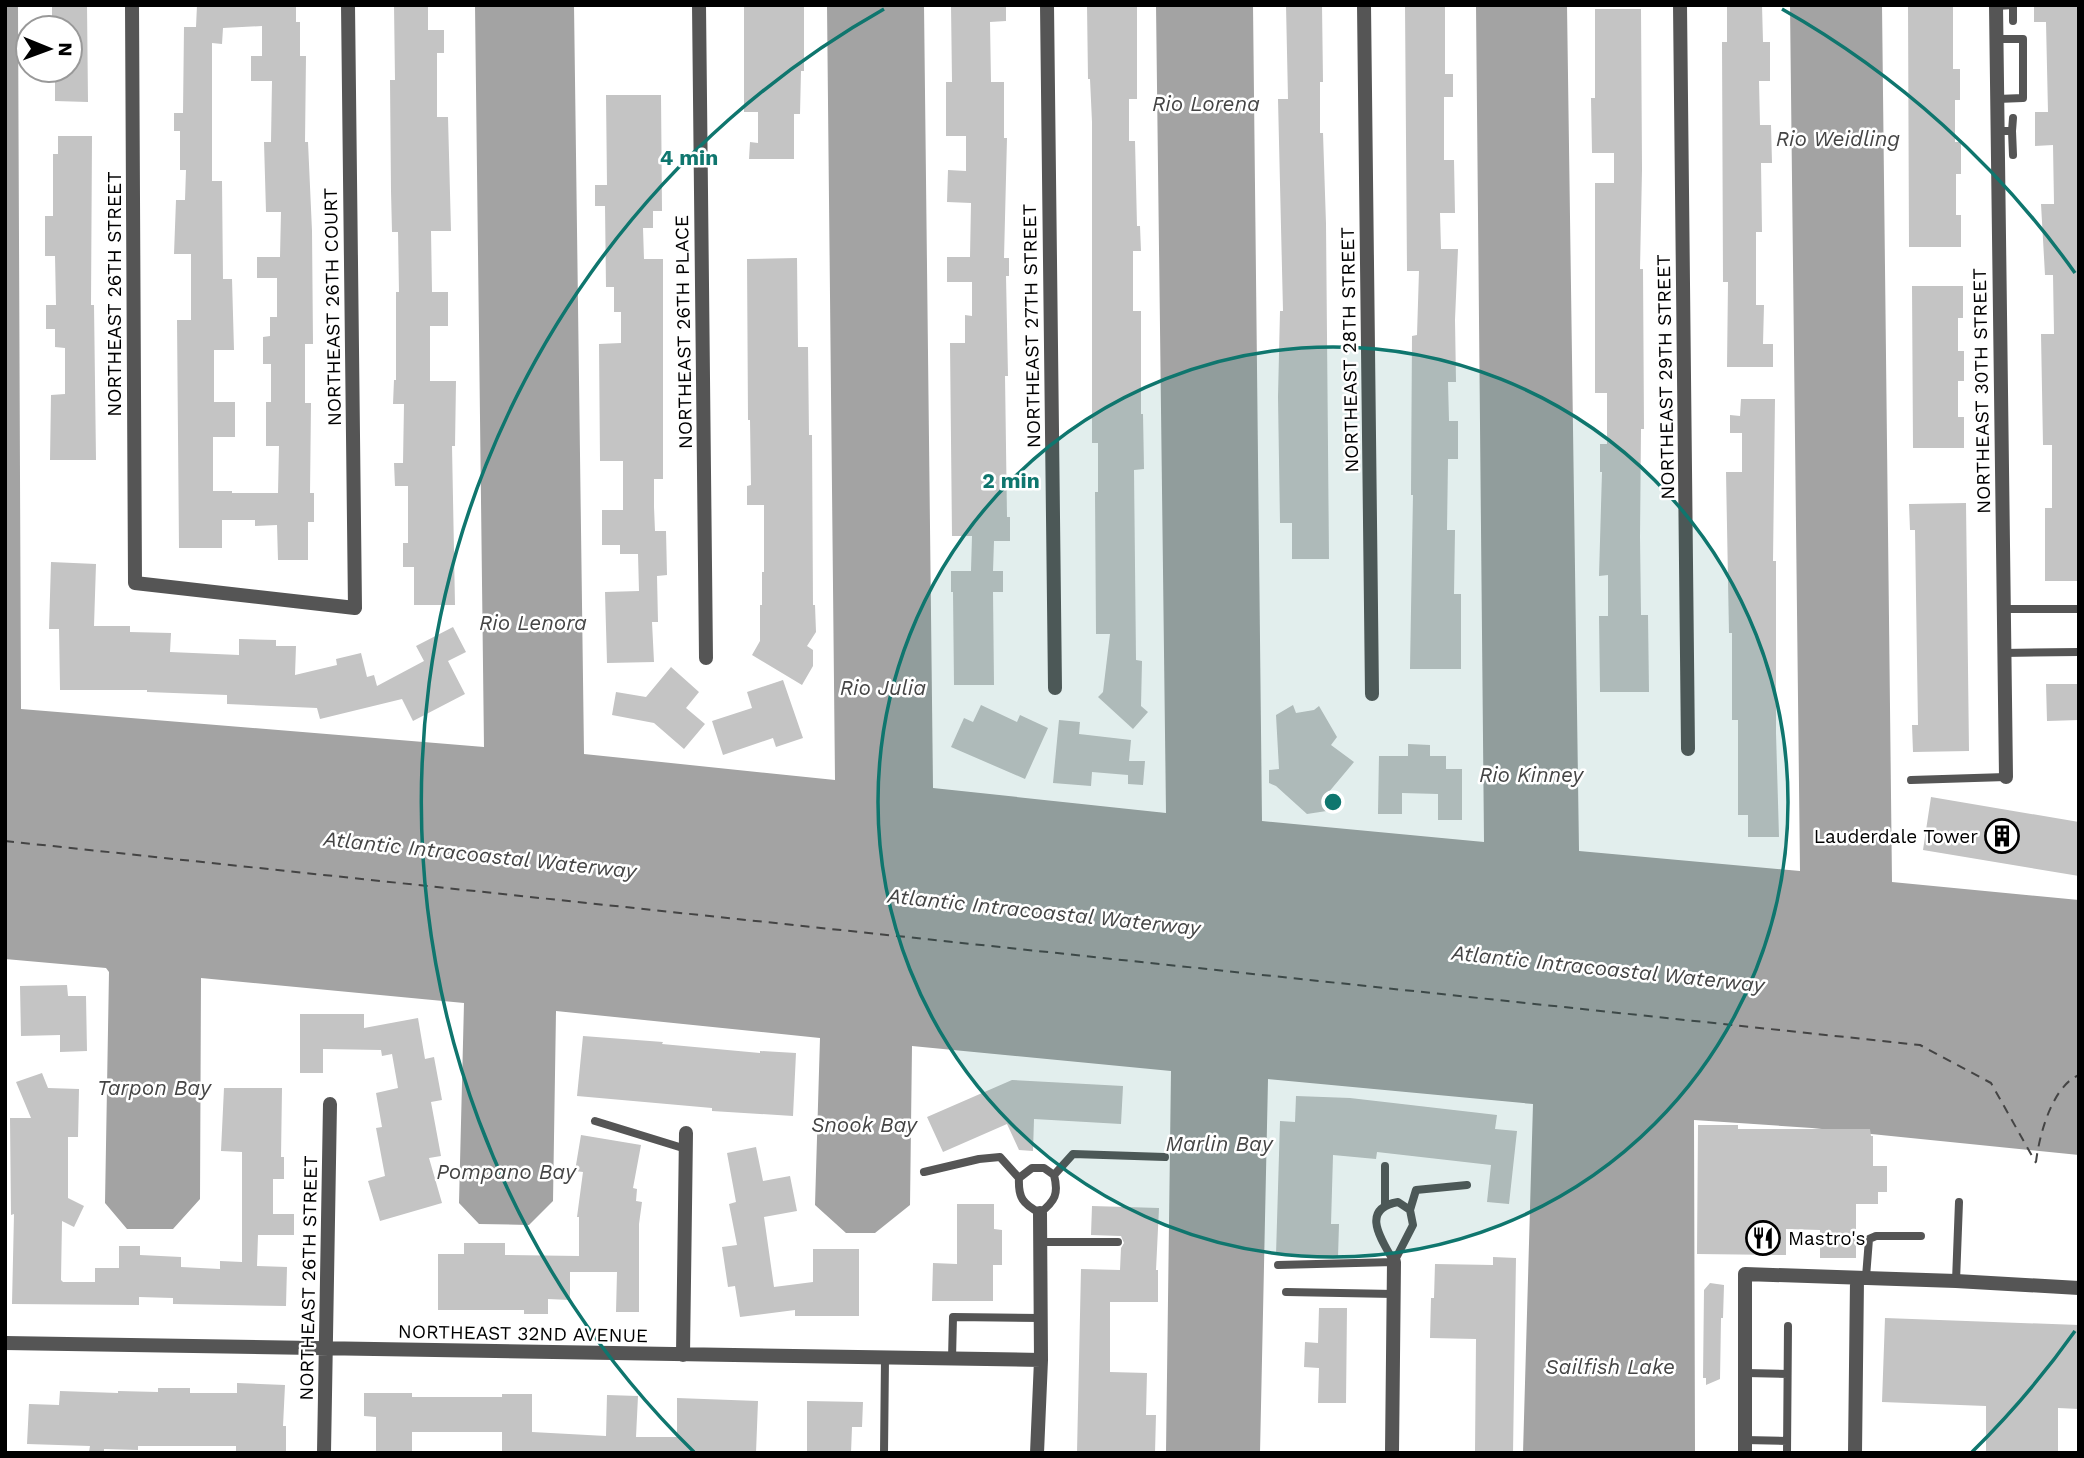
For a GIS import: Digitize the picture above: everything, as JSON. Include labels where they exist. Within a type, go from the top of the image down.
[{"type":"street","name":"NORTHEAST 26TH STREET","points":[[132,5],[135,583],[355,608]]},
{"type":"street","name":"NORTHEAST 26TH COURT","points":[[348,5],[355,608]]},
{"type":"street","name":"NORTHEAST 26TH PLACE","points":[[699,5],[706,658]]},
{"type":"street","name":"NORTHEAST 27TH STREET","points":[[1047,5],[1055,688]]},
{"type":"street","name":"NORTHEAST 28TH STREET","points":[[1364,5],[1372,694]]},
{"type":"street","name":"NORTHEAST 29TH STREET","points":[[1680,5],[1688,749]]},
{"type":"street","name":"NORTHEAST 30TH STREET","points":[[1996,5],[1997,99],[2005,131],[2003,653],[2006,777]]},
{"type":"street","name":"NORTHEAST 26TH STREET","points":[[324,1453],[330,1104]]},
{"type":"street","points":[[683,1355],[686,1133]]},
{"type":"street","points":[[1037,1453],[1041,1360],[1040,1213]]},
{"type":"street","points":[[1392,1453],[1394,1262]]},
{"type":"street","points":[[1745,1446],[1745,1274],[2079,1288]]},
{"type":"street","points":[[1855,1453],[1862,1278]]},
{"type":"street","name":"NORTHEAST 32ND AVENUE","points":[[5,1343],[1041,1360]]},
{"type":"lane","points":[[1996,5],[2013,5],[2013,21]]},
{"type":"lane","points":[[1997,39],[2023,39],[2023,98],[1997,99]]},
{"type":"lane","points":[[2013,118],[2005,131],[2013,155]]},
{"type":"lane","points":[[2003,609],[2079,608]]},
{"type":"lane","points":[[2003,653],[2079,652]]},
{"type":"lane","points":[[1911,780],[2006,777]]},
{"type":"lane","points":[[595,1121],[686,1149]]},
{"type":"lane","points":[[1055,1175],[1073,1154],[1164,1157]]},
{"type":"lane","points":[[924,1172],[979,1158],[1000,1157],[1019,1178],[1018,1193],[1024,1204],[1040,1213],[1054,1202],[1058,1189],[1055,1175],[1044,1168],[1032,1168],[1019,1178]]},
{"type":"lane","points":[[1385,1166],[1385,1204]]},
{"type":"lane","points":[[1394,1262],[1413,1225],[1410,1210],[1416,1190],[1467,1185]]},
{"type":"lane","points":[[1394,1262],[1376,1226],[1377,1213],[1385,1204],[1398,1202],[1410,1210]]},
{"type":"lane","points":[[1956,1281],[1959,1202]]},
{"type":"lane","points":[[1862,1278],[1869,1239],[1876,1236],[1921,1236]]},
{"type":"lane","points":[[1040,1242],[1118,1242]]},
{"type":"lane","points":[[1278,1265],[1394,1262]]},
{"type":"lane","points":[[1286,1292],[1394,1294]]},
{"type":"lane","points":[[952,1359],[953,1317],[1041,1318]]},
{"type":"lane","points":[[1787,1453],[1788,1326]]},
{"type":"lane","points":[[884,1453],[885,1358]]},
{"type":"lane","points":[[1746,1373],[1787,1374]]},
{"type":"lane","points":[[1745,1446],[1787,1441]]},
{"type":"water","points":[[5,5],[18,5],[18,14],[14,14],[14,84],[18,84],[21,709],[484,747],[475,5],[574,5],[584,754],[835,780],[827,5],[924,5],[933,788],[1166,813],[1156,5],[1253,5],[1262,821],[1484,842],[1476,5],[1567,5],[1579,851],[1800,871],[1790,5],[1882,5],[1892,882],[2079,900],[2079,1155],[1812,1128],[1694,1120],[1695,1453],[1523,1453],[1533,1104],[1268,1079],[1260,1453],[1166,1453],[1171,1071],[912,1046],[910,1205],[875,1233],[846,1233],[815,1205],[820,1038],[556,1011],[553,1201],[529,1225],[479,1224],[459,1203],[464,1003],[201,978],[200,1199],[173,1229],[127,1229],[105,1203],[109,972],[106,968],[5,959]]},
{"type":"building","points":[[52,5],[87,5],[88,102],[55,101],[55,84],[84,84],[84,14],[52,14]]},
{"type":"building","points":[[197,5],[296,5],[296,22],[300,22],[300,56],[306,56],[305,142],[308,142],[312,231],[313,344],[305,344],[305,403],[311,403],[310,493],[314,493],[314,522],[308,522],[308,560],[278,560],[277,525],[255,526],[255,520],[222,520],[222,548],[179,548],[177,320],[191,320],[191,254],[174,254],[176,200],[185,200],[186,170],[180,170],[180,131],[174,131],[174,113],[183,113],[184,27],[196,27]],"holes":[[[262,26],[262,56],[251,56],[251,81],[272,81],[271,142],[264,142],[266,212],[281,212],[280,257],[257,257],[257,278],[277,278],[277,317],[270,317],[270,336],[263,337],[263,364],[271,364],[271,402],[266,402],[266,446],[279,446],[278,493],[232,493],[213,491],[213,437],[235,437],[235,402],[214,402],[214,350],[234,350],[232,279],[223,279],[222,181],[212,181],[212,43],[222,44],[223,28]]]},
{"type":"building","points":[[394,5],[428,5],[428,30],[444,30],[444,53],[437,53],[437,117],[448,117],[451,231],[431,231],[432,292],[448,292],[448,326],[430,326],[430,381],[456,381],[455,446],[452,446],[455,605],[414,605],[414,567],[403,567],[403,543],[408,543],[408,486],[395,486],[394,463],[403,463],[404,404],[393,404],[396,380],[396,292],[399,292],[398,232],[392,232],[391,191],[390,80],[395,80]]},
{"type":"building","points":[[744,5],[804,5],[804,71],[801,71],[800,114],[794,114],[794,159],[749,159],[750,142],[758,143],[758,112],[744,112]]},
{"type":"building","points":[[951,5],[1006,5],[1006,21],[990,22],[991,82],[1004,82],[1004,138],[1007,138],[1004,258],[1009,258],[1009,276],[1006,276],[1008,376],[1005,376],[1007,517],[1010,517],[1010,541],[994,541],[993,571],[1003,571],[1003,592],[993,592],[994,685],[954,685],[951,571],[971,571],[972,536],[952,536],[950,343],[965,343],[965,315],[972,316],[972,282],[947,282],[947,257],[970,257],[971,203],[947,202],[948,170],[966,171],[966,136],[946,136],[946,82],[952,82]]},
{"type":"building","points":[[1087,5],[1137,5],[1137,99],[1129,99],[1129,141],[1135,141],[1137,226],[1140,226],[1141,251],[1133,251],[1133,311],[1141,311],[1144,469],[1134,470],[1136,660],[1142,661],[1141,706],[1148,712],[1133,729],[1098,697],[1103,692],[1110,634],[1096,634],[1095,492],[1098,492],[1098,443],[1092,443],[1092,122],[1088,79]]},
{"type":"building","points":[[1286,5],[1322,5],[1323,82],[1320,82],[1320,133],[1323,133],[1326,224],[1329,559],[1292,559],[1292,523],[1280,523],[1278,397],[1280,311],[1283,311],[1278,99],[1288,99]]},
{"type":"building","points":[[1405,5],[1445,5],[1445,74],[1453,74],[1453,97],[1444,97],[1444,160],[1454,160],[1455,213],[1440,213],[1441,249],[1458,249],[1456,382],[1448,382],[1449,421],[1458,421],[1458,459],[1448,459],[1447,530],[1455,530],[1454,594],[1461,594],[1461,669],[1410,669],[1412,336],[1417,335],[1419,271],[1407,271]]},
{"type":"building","points":[[1727,5],[1762,5],[1763,42],[1770,42],[1770,81],[1759,81],[1760,125],[1771,125],[1772,163],[1761,163],[1762,232],[1756,232],[1756,305],[1764,305],[1763,344],[1773,344],[1773,367],[1727,367],[1728,282],[1723,282],[1722,42],[1727,42]]},
{"type":"building","points":[[1908,5],[1953,5],[1953,69],[1960,69],[1960,100],[1955,100],[1955,142],[1961,142],[1961,174],[1956,174],[1956,215],[1961,215],[1961,247],[1909,247]]},
{"type":"building","points":[[2034,5],[2079,5],[2079,581],[2045,581],[2045,508],[2052,508],[2052,445],[2043,445],[2041,334],[2054,334],[2053,275],[2045,275],[2041,204],[2054,204],[2053,145],[2035,146],[2035,112],[2048,112],[2046,22],[2034,22]]},
{"type":"building","points":[[1595,9],[1641,9],[1640,269],[1643,269],[1644,429],[1641,429],[1640,537],[1641,615],[1648,615],[1649,692],[1600,692],[1599,616],[1608,616],[1608,575],[1599,576],[1602,472],[1600,444],[1607,444],[1607,393],[1595,393],[1595,183],[1614,183],[1614,153],[1592,153],[1591,98],[1595,98]]},
{"type":"building","points":[[606,95],[661,95],[662,211],[653,211],[653,228],[643,228],[644,259],[663,259],[663,479],[654,479],[654,507],[655,531],[666,531],[667,575],[657,576],[658,622],[652,622],[654,662],[607,663],[605,592],[639,591],[638,554],[620,554],[620,545],[602,545],[602,510],[623,510],[623,461],[600,461],[599,344],[621,343],[621,312],[614,312],[614,287],[606,287],[605,206],[595,206],[595,185],[607,185]]},
{"type":"building","points":[[58,136],[92,136],[91,305],[94,305],[96,460],[50,460],[51,395],[65,394],[65,348],[55,347],[55,329],[46,329],[46,305],[56,305],[55,256],[45,256],[45,216],[53,216],[53,154],[58,154]]},
{"type":"building","points":[[797,258],[798,347],[808,347],[809,435],[812,435],[813,605],[816,632],[807,646],[813,650],[813,666],[802,685],[752,655],[760,641],[764,505],[747,505],[747,486],[751,485],[747,259]]},
{"type":"building","points":[[1912,286],[1963,286],[1963,318],[1958,318],[1958,351],[1964,351],[1964,381],[1958,381],[1958,417],[1964,417],[1964,448],[1913,448]]},
{"type":"building","points":[[1741,399],[1775,399],[1773,561],[1776,561],[1779,837],[1748,837],[1748,815],[1738,815],[1738,720],[1732,720],[1732,633],[1729,633],[1726,472],[1742,472],[1742,433],[1730,433],[1730,415],[1740,416]]},
{"type":"building","points":[[1966,503],[1969,751],[1913,752],[1912,725],[1918,725],[1915,530],[1910,530],[1909,504]]},
{"type":"building","points":[[51,562],[96,564],[94,626],[130,626],[130,632],[171,633],[170,652],[239,655],[239,639],[276,640],[276,646],[296,646],[295,675],[337,665],[336,659],[361,653],[367,677],[374,675],[377,686],[424,661],[416,646],[453,627],[466,652],[448,661],[465,694],[413,721],[402,699],[320,719],[317,708],[227,704],[227,695],[147,690],[60,690],[59,629],[49,629]]},
{"type":"building","points":[[671,667],[699,692],[686,708],[705,724],[684,749],[654,723],[612,715],[616,692],[646,697]]},
{"type":"building","points":[[783,680],[803,738],[776,747],[773,738],[723,755],[712,721],[752,708],[747,692]]},
{"type":"building","points":[[2046,684],[2079,684],[2079,720],[2047,721]]},
{"type":"building","points":[[981,705],[1017,722],[1020,715],[1048,728],[1025,779],[951,747],[964,718],[973,722]]},
{"type":"building","points":[[1293,705],[1296,713],[1314,710],[1319,706],[1337,737],[1331,745],[1354,762],[1328,793],[1340,801],[1333,810],[1307,814],[1276,786],[1269,783],[1269,770],[1279,769],[1276,715]]},
{"type":"building","points":[[1059,720],[1080,722],[1079,734],[1131,740],[1129,761],[1145,761],[1143,785],[1128,784],[1128,775],[1092,772],[1091,786],[1053,783]]},
{"type":"building","points":[[1408,744],[1430,745],[1430,756],[1446,756],[1446,769],[1462,769],[1462,820],[1438,820],[1438,794],[1402,793],[1402,814],[1378,814],[1379,756],[1408,756]]},
{"type":"building","name":"Lauderdale Tower","points":[[1931,797],[2079,822],[2079,876],[1923,850]]},
{"type":"building","points":[[67,985],[68,996],[86,996],[87,1051],[60,1052],[60,1035],[21,1036],[20,986]]},
{"type":"building","points":[[300,1014],[364,1014],[364,1028],[418,1018],[425,1059],[434,1057],[442,1100],[431,1102],[441,1156],[429,1158],[442,1203],[380,1221],[368,1181],[385,1176],[376,1128],[382,1127],[376,1093],[398,1088],[392,1054],[382,1056],[381,1050],[323,1049],[323,1073],[300,1073]]},
{"type":"building","points":[[583,1036],[760,1053],[796,1053],[793,1116],[712,1111],[712,1108],[577,1096]]},
{"type":"building","points":[[42,1073],[48,1088],[79,1089],[78,1137],[68,1137],[68,1198],[84,1206],[74,1227],[62,1221],[63,1282],[95,1282],[95,1268],[119,1268],[119,1246],[140,1246],[140,1255],[181,1257],[181,1267],[220,1269],[220,1261],[242,1262],[242,1152],[221,1151],[224,1088],[282,1088],[281,1157],[284,1157],[284,1179],[273,1179],[273,1214],[294,1214],[294,1235],[258,1235],[257,1266],[287,1267],[286,1306],[173,1304],[173,1298],[139,1297],[139,1305],[12,1304],[14,1214],[11,1215],[10,1118],[31,1118],[16,1082]]},
{"type":"building","points":[[1012,1080],[1123,1086],[1121,1124],[1034,1119],[1033,1151],[1019,1150],[1007,1124],[943,1152],[927,1117]]},
{"type":"building","points":[[1296,1096],[1350,1098],[1497,1115],[1495,1129],[1517,1131],[1509,1204],[1487,1202],[1491,1165],[1377,1152],[1376,1159],[1333,1155],[1331,1224],[1339,1224],[1338,1257],[1276,1255],[1280,1121],[1295,1122]]},
{"type":"building","points":[[1698,1125],[1738,1125],[1738,1129],[1870,1129],[1873,1136],[1873,1166],[1887,1166],[1887,1192],[1878,1192],[1878,1204],[1856,1204],[1856,1258],[1820,1258],[1820,1230],[1786,1229],[1786,1255],[1697,1254]]},
{"type":"building","points":[[581,1135],[641,1145],[633,1188],[637,1189],[636,1201],[642,1202],[639,1224],[639,1312],[616,1312],[617,1272],[570,1272],[570,1300],[548,1299],[548,1314],[524,1314],[524,1310],[438,1310],[438,1254],[464,1254],[464,1243],[505,1243],[505,1255],[579,1256],[577,1217],[583,1172],[575,1171]]},
{"type":"building","points":[[756,1147],[763,1181],[790,1176],[797,1211],[764,1217],[774,1287],[813,1282],[813,1249],[859,1249],[859,1316],[795,1316],[795,1310],[740,1317],[735,1286],[728,1287],[722,1247],[737,1245],[729,1204],[736,1202],[727,1153]]},
{"type":"building","points":[[957,1204],[994,1204],[994,1229],[1002,1230],[1002,1265],[993,1265],[993,1301],[932,1301],[933,1263],[957,1264]]},
{"type":"building","points":[[1092,1206],[1159,1208],[1156,1270],[1158,1302],[1110,1302],[1110,1372],[1147,1373],[1146,1415],[1156,1415],[1155,1453],[1077,1453],[1081,1269],[1120,1270],[1121,1248],[1124,1243],[1121,1236],[1091,1235]]},
{"type":"building","points":[[1493,1257],[1516,1258],[1513,1453],[1475,1453],[1476,1339],[1430,1338],[1435,1264],[1493,1265]]},
{"type":"building","points":[[1710,1283],[1724,1285],[1723,1318],[1720,1379],[1706,1385],[1706,1378],[1703,1378],[1704,1290]]},
{"type":"building","points":[[1319,1308],[1347,1308],[1346,1403],[1318,1403],[1319,1368],[1304,1367],[1305,1342],[1318,1343]]},
{"type":"building","points":[[1885,1318],[2079,1325],[2079,1409],[2058,1408],[2058,1453],[1986,1453],[1986,1406],[1882,1402]]},
{"type":"building","points":[[237,1383],[285,1385],[283,1426],[286,1426],[286,1453],[236,1453],[236,1446],[138,1446],[138,1450],[104,1449],[104,1453],[89,1452],[90,1446],[27,1444],[29,1404],[59,1405],[60,1391],[118,1393],[158,1392],[158,1388],[190,1388],[190,1393],[237,1393]]},
{"type":"building","points":[[364,1393],[412,1393],[412,1397],[502,1397],[502,1394],[532,1394],[532,1432],[606,1436],[607,1395],[638,1396],[636,1437],[677,1437],[677,1398],[758,1401],[756,1453],[502,1453],[502,1432],[412,1432],[412,1453],[376,1453],[376,1417],[364,1416]]},
{"type":"building","points":[[807,1401],[863,1402],[862,1427],[852,1427],[851,1453],[807,1453]]},
{"type":"ferry route","points":[[5,841],[1920,1045],[1991,1083],[2036,1163]]},
{"type":"ferry route","points":[[2036,1162],[2048,1113],[2061,1090],[2079,1075]]},
{"type":"place","name":"Lauderdale Tower","points":[[2002,836]]},
{"type":"place","name":"Mastro's","points":[[1763,1238]]},
{"type":"water label","name":"Rio Lorena","points":[[1206,104]]},
{"type":"water label","name":"Rio Weidling","points":[[1838,139]]},
{"type":"water label","name":"Rio Lenora","points":[[533,623]]},
{"type":"water label","name":"Rio Julia","points":[[883,688]]},
{"type":"water label","name":"Rio Kinney","points":[[1531,775]]},
{"type":"water label","name":"Atlantic Intracoastal Waterway","points":[[480,855]]},
{"type":"water label","name":"Atlantic Intracoastal Waterway","points":[[1044,912]]},
{"type":"water label","name":"Atlantic Intracoastal Waterway","points":[[1608,969]]},
{"type":"water label","name":"Tarpon Bay","points":[[154,1088]]},
{"type":"water label","name":"Snook Bay","points":[[864,1125]]},
{"type":"water label","name":"Marlin Bay","points":[[1219,1144]]},
{"type":"water label","name":"Pompano Bay","points":[[506,1172]]},
{"type":"water label","name":"Sailfish Lake","points":[[1610,1367]]}]
